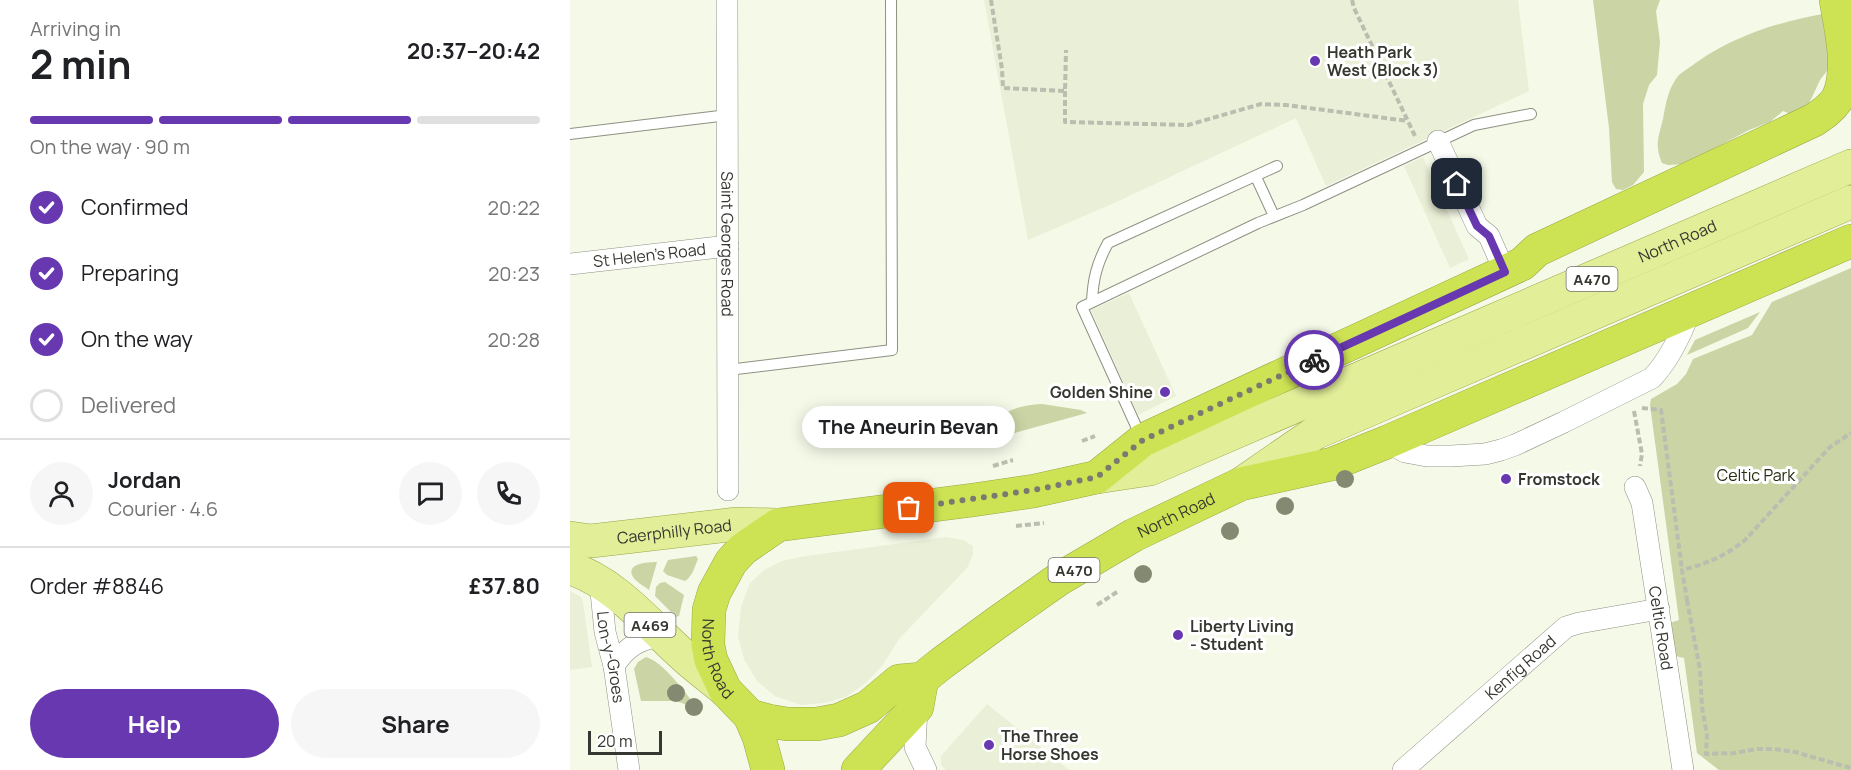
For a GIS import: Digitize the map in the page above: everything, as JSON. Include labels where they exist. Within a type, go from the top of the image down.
[{"type":"highway","points":[[1097,477],[1143,440],[1513,268],[1537,249],[1814,120],[1830,108],[1843,86],[1845,68],[1836,0]]},
{"type":"highway","points":[[1513,268],[1544,265],[1824,140],[1851,116]]},
{"type":"highway","points":[[1241,484],[1332,464],[1851,241]]},
{"type":"highway","name":"North Road","points":[[1097,477],[973,500],[778,525],[743,549],[731,562],[714,593],[709,610],[708,645],[711,660],[724,690],[750,716],[787,724],[826,723],[839,720],[868,706],[899,681],[920,693],[942,663],[1059,579],[1134,535],[1241,484]]},
{"type":"highway","name":"A470","points":[[868,768],[920,693]]},
{"type":"highway","name":"A470","points":[[750,716],[759,737],[768,770]]},
{"type":"main road","name":"North Road","points":[[1241,484],[1315,433],[1340,405],[1851,166]]},
{"type":"main road","name":"North Road","points":[[1097,477],[1150,469],[1340,405],[1851,202]]},
{"type":"main road","name":"Caerphilly Road","points":[[570,538],[591,541],[737,524],[778,525]]},
{"type":"main road","name":"A469","points":[[570,568],[600,582],[620,597],[724,690]]},
{"type":"street","name":"Saint Georges Road","points":[[727,0],[728,490]]},
{"type":"street","points":[[1428,142],[1477,226],[1489,236],[1513,268]]},
{"type":"street","name":"St Helen's Road","points":[[570,264],[728,246]]},
{"type":"street","points":[[1387,442],[1405,452],[1443,456],[1485,454],[1515,445],[1652,378],[1662,368],[1681,336],[1690,310]]},
{"type":"street","name":"Celtic Road","points":[[1635,487],[1642,503],[1683,770]]},
{"type":"street","name":"Lon-y-Groes","points":[[600,582],[605,632],[614,666],[628,770]]},
{"type":"street","name":"Kenfig Road","points":[[1403,770],[1566,627],[1659,609]]},
{"type":"street","points":[[614,666],[621,654],[634,644],[648,637],[663,636]]},
{"type":"street","points":[[920,693],[914,729],[915,747],[926,770]]},
{"type":"lane","points":[[728,370],[891,350],[891,0]]},
{"type":"lane","points":[[1143,440],[1082,306],[1274,216],[1303,205],[1428,142],[1474,125],[1531,114]]},
{"type":"lane","points":[[570,134],[728,115]]},
{"type":"lane","points":[[1092,301],[1096,270],[1108,243],[1277,166]]},
{"type":"lane","points":[[1256,177],[1274,216]]},
{"type":"path","points":[[991,0],[1003,88],[1065,91]]},
{"type":"path","points":[[1352,0],[1408,121],[1428,142]]},
{"type":"path","points":[[1066,50],[1065,122],[1188,125],[1261,104],[1286,105],[1408,121]]},
{"type":"path","points":[[1635,487],[1642,454],[1634,407],[1661,410],[1682,570],[1700,670],[1702,707],[1707,735],[1706,754],[1774,749],[1795,752],[1851,768]]},
{"type":"path","points":[[1682,570],[1713,561],[1729,553],[1776,508],[1830,447],[1851,434]]},
{"type":"path","points":[[1082,441],[1095,436]]},
{"type":"path","points":[[992,466],[1013,460]]},
{"type":"path","points":[[1016,526],[1044,523]]},
{"type":"path","points":[[1097,605],[1117,592]]},
{"type":"path","points":[[1659,609],[1687,600]]},
{"type":"shaded area","points":[[984,0],[1518,0],[1529,91],[1326,186],[1296,118],[1112,204],[1028,240]]},
{"type":"shaded area","points":[[1423,157],[1469,259],[1450,268],[1404,166]]},
{"type":"shaded area","points":[[1129,293],[1176,396],[1138,415],[1091,310]]},
{"type":"shaded area","points":[[946,537],[963,540],[973,546],[973,555],[967,568],[899,639],[882,666],[867,682],[846,697],[824,703],[801,705],[775,696],[757,681],[744,659],[738,636],[741,607],[750,583],[764,570],[782,561],[806,556]]},
{"type":"shaded area","points":[[570,591],[581,597],[583,602],[592,667],[570,670]]},
{"type":"shaded area","name":"The Three Horse Shoes","points":[[987,704],[1069,770],[946,770],[941,765],[941,756]]},
{"type":"green space","points":[[1593,0],[1660,0],[1656,11],[1660,42],[1657,75],[1649,85],[1643,104],[1644,172],[1633,185],[1623,190],[1616,189],[1612,182],[1609,128]]},
{"type":"green space","points":[[1829,13],[1830,67],[1820,80],[1806,110],[1793,115],[1783,111],[1770,122],[1749,130],[1685,164],[1662,163],[1658,151],[1659,136],[1666,102],[1680,74],[1712,52],[1760,30]]},
{"type":"green space","name":"Celtic Park","points":[[1851,268],[1851,770],[1719,770],[1697,753],[1684,658],[1672,654],[1670,623],[1679,620],[1651,399],[1677,384],[1686,374],[1693,359],[1752,335],[1772,302]]},
{"type":"green space","points":[[1760,312],[1748,328],[1687,355],[1695,340]]},
{"type":"green space","points":[[1042,404],[1087,413],[974,444],[996,420],[1011,410]]},
{"type":"green space","points":[[696,556],[698,559],[690,577],[685,581],[667,575],[663,571],[668,560]]},
{"type":"green space","points":[[657,562],[649,590],[634,579],[631,572],[639,564]]},
{"type":"green space","points":[[665,582],[684,595],[679,616],[676,617],[655,596],[656,587]]},
{"type":"green space","points":[[646,657],[653,660],[675,680],[699,710],[699,715],[687,705],[676,701],[641,701],[634,669],[638,662]]},
{"type":"way so far","points":[[909,508],[1034,490],[1097,477],[1143,440],[1314,360]]},
{"type":"place","name":"Heath Park West (Block 3)","points":[[1315,61]]},
{"type":"place","name":"Golden Shine","points":[[1165,392]]},
{"type":"place","name":"Fromstock","points":[[1506,479]]},
{"type":"place","name":"The Aneurin Bevan","points":[[909,508]]},
{"type":"place","name":"Liberty Living - Student","points":[[1178,635]]},
{"type":"place","name":"The Three Horse Shoes","points":[[989,745]]},
{"type":"route","points":[[1314,360],[1505,272],[1489,236],[1477,226],[1457,184]]}]
